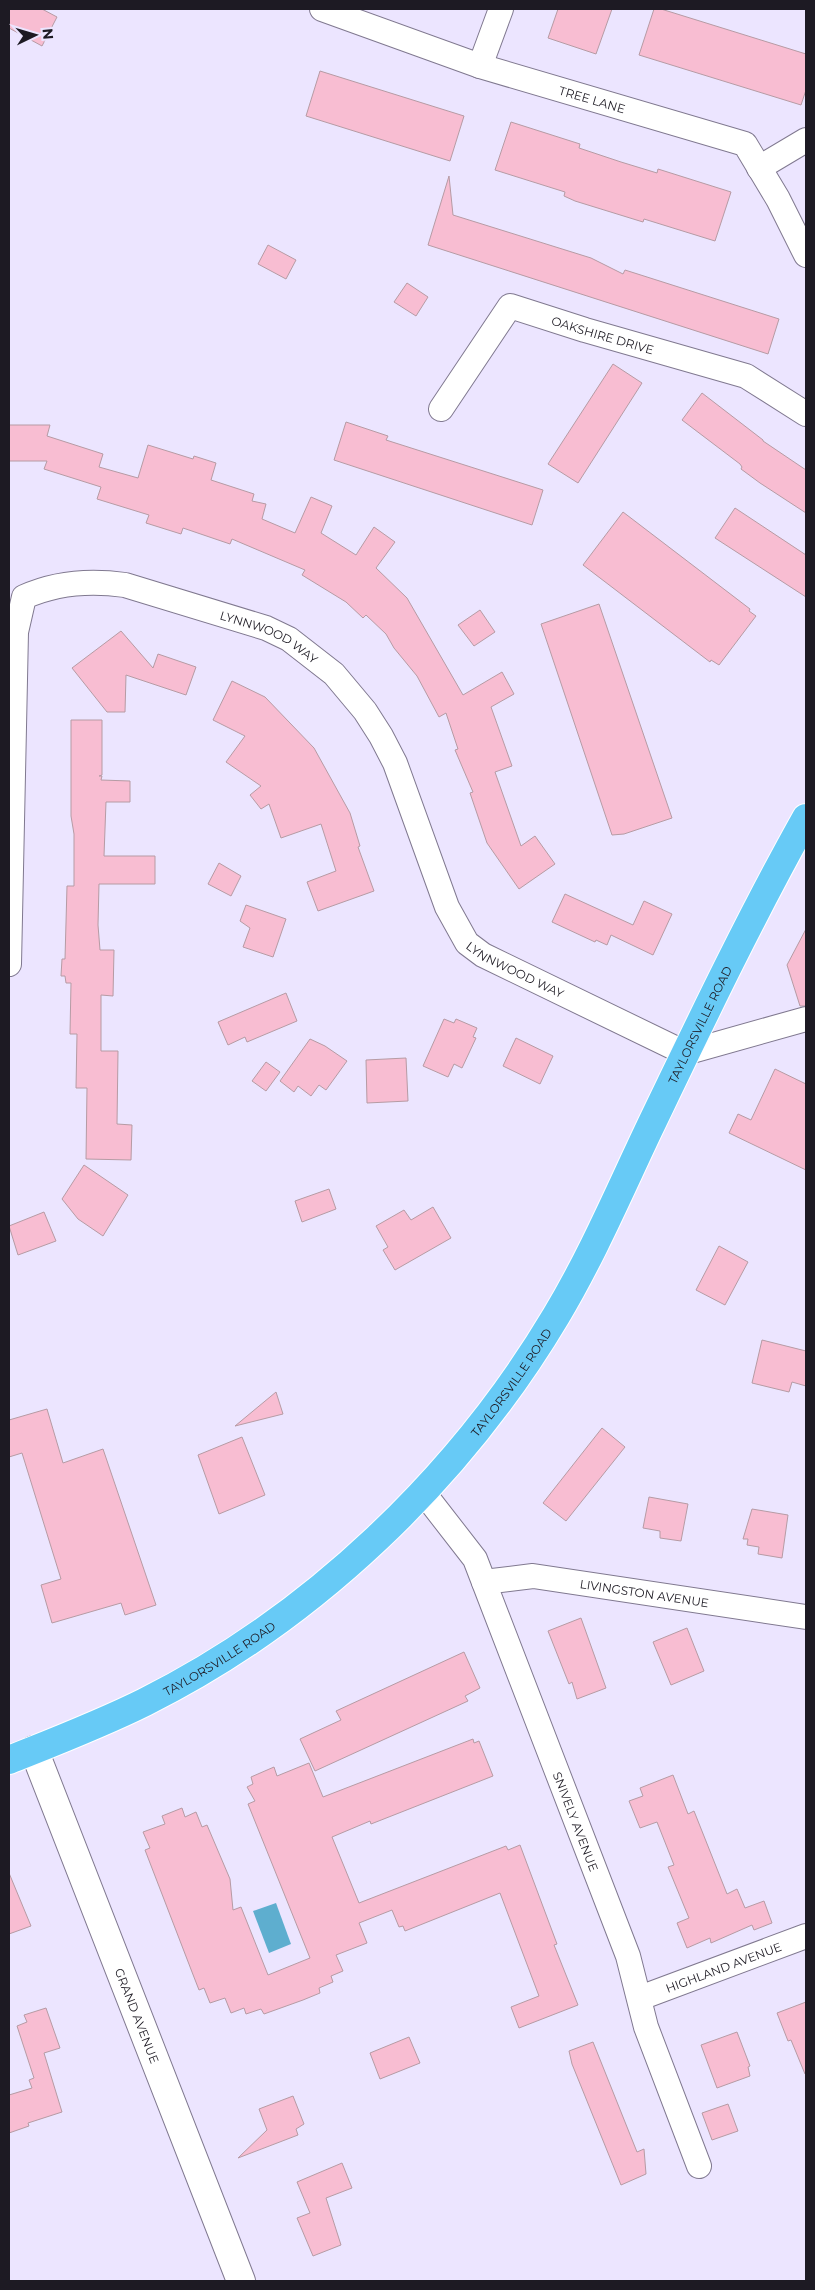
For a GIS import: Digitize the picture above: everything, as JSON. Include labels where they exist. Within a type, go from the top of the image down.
[{"type":"main road","name":"TAYLORSVILLE ROAD","points":[[9,1760],[145,1702],[225,1657],[298,1605],[366,1549],[447,1467],[504,1395],[556,1316],[598,1237],[685,1054],[806,818]]},
{"type":"street","name":"TREE LANE","points":[[322,9],[480,66],[745,144],[778,199],[806,255]]},
{"type":"street","points":[[480,66],[501,9]]},
{"type":"street","points":[[759,168],[806,140]]},
{"type":"street","name":"OAKSHIRE DRIVE","points":[[441,409],[510,306],[585,330],[746,376],[806,414]]},
{"type":"street","name":"LYNNWOOD WAY","points":[[9,964],[16,632],[24,597],[60,585],[88,582],[118,584],[266,628],[289,639],[315,657],[347,688],[381,736],[395,763],[447,907],[467,943],[483,955],[685,1054]]},
{"type":"street","points":[[685,1054],[806,1019]]},
{"type":"street","name":"SNIVELY AVENUE","points":[[423,1492],[475,1559],[624,1947],[640,1998],[646,2027],[699,2166]]},
{"type":"street","name":"LIVINGSTON AVENUE","points":[[484,1582],[534,1576],[806,1617]]},
{"type":"street","name":"GRAND AVENUE","points":[[34,1750],[241,2281]]},
{"type":"street","name":"HIGHLAND AVENUE","points":[[640,1998],[806,1936]]},
{"type":"water","points":[[276,1903],[291,1944],[269,1953],[253,1911]]},
{"type":"building","points":[[9,9],[42,9],[57,17],[42,46],[9,28]]},
{"type":"building","points":[[558,9],[612,9],[596,54],[548,38]]},
{"type":"building","points":[[654,9],[661,9],[806,54],[806,90],[801,105],[639,55]]},
{"type":"building","points":[[320,71],[464,116],[450,161],[306,116]]},
{"type":"building","points":[[511,122],[580,144],[579,148],[621,162],[657,173],[658,169],[731,192],[715,241],[644,219],[643,222],[575,201],[564,196],[565,192],[495,170]]},
{"type":"building","points":[[449,176],[453,215],[591,258],[623,274],[625,270],[779,319],[768,354],[428,245]]},
{"type":"building","points":[[268,245],[296,260],[286,279],[258,264]]},
{"type":"building","points":[[407,283],[428,297],[416,316],[394,302]]},
{"type":"building","points":[[613,364],[642,383],[578,483],[548,464]]},
{"type":"building","points":[[702,393],[763,441],[806,470],[806,513],[741,469],[740,464],[682,420]]},
{"type":"building","points":[[346,422],[388,436],[386,440],[543,490],[532,525],[334,460]]},
{"type":"building","points":[[9,425],[50,425],[47,436],[103,454],[99,467],[138,478],[148,445],[193,459],[194,456],[216,463],[211,480],[254,494],[252,501],[266,504],[262,519],[295,533],[311,497],[332,506],[321,533],[356,555],[374,527],[395,542],[376,568],[407,598],[463,695],[502,672],[514,694],[491,707],[512,766],[495,772],[521,846],[535,836],[555,864],[519,889],[487,843],[470,793],[473,792],[455,750],[458,749],[446,713],[439,717],[417,676],[394,648],[386,634],[366,615],[363,618],[346,602],[302,575],[305,570],[232,539],[230,544],[183,528],[181,534],[146,523],[149,515],[97,499],[101,487],[44,469],[47,461],[9,461]]},
{"type":"building","points":[[735,508],[806,555],[806,597],[715,538]]},
{"type":"building","points":[[623,512],[750,609],[749,611],[756,616],[719,665],[711,660],[710,662],[583,565]]},
{"type":"building","points":[[599,604],[672,818],[624,834],[612,835],[541,624]]},
{"type":"building","points":[[480,610],[495,632],[474,646],[458,625]]},
{"type":"building","points":[[121,631],[153,668],[158,654],[196,667],[186,695],[126,675],[125,712],[107,712],[72,668]]},
{"type":"building","points":[[232,681],[265,697],[314,748],[350,813],[360,846],[358,847],[374,891],[318,911],[307,882],[336,871],[321,824],[281,838],[269,804],[261,809],[250,795],[261,786],[226,762],[245,736],[213,720]]},
{"type":"building","points":[[71,720],[102,720],[102,775],[99,776],[102,776],[101,780],[130,781],[130,802],[106,802],[104,856],[155,856],[155,884],[99,884],[98,925],[100,950],[114,950],[113,996],[101,995],[101,1051],[118,1051],[117,1124],[132,1125],[131,1160],[86,1159],[87,1088],[76,1088],[77,1034],[70,1034],[71,983],[66,983],[65,976],[61,976],[62,959],[65,959],[67,886],[74,886],[74,834],[71,816]]},
{"type":"building","points":[[219,863],[241,876],[231,896],[208,884]]},
{"type":"building","points":[[565,894],[633,925],[644,901],[672,914],[653,955],[611,935],[607,945],[596,940],[595,942],[552,922]]},
{"type":"building","points":[[246,905],[286,919],[273,957],[243,947],[250,928],[240,921]]},
{"type":"building","points":[[806,929],[806,1006],[800,1006],[787,965]]},
{"type":"building","points":[[286,993],[297,1021],[247,1042],[245,1037],[228,1045],[218,1022]]},
{"type":"building","points":[[444,1019],[454,1023],[456,1019],[477,1028],[473,1037],[476,1038],[462,1068],[454,1064],[448,1077],[423,1066]]},
{"type":"building","points":[[516,1038],[553,1056],[540,1084],[503,1066]]},
{"type":"building","points":[[310,1039],[325,1046],[347,1061],[326,1090],[319,1085],[311,1096],[298,1086],[294,1092],[280,1081]]},
{"type":"building","points":[[406,1058],[408,1101],[367,1103],[366,1060]]},
{"type":"building","points":[[266,1062],[280,1072],[266,1091],[252,1081]]},
{"type":"building","points":[[775,1069],[806,1084],[806,1170],[729,1133],[738,1114],[751,1120]]},
{"type":"building","points":[[84,1165],[128,1195],[103,1236],[78,1219],[62,1199]]},
{"type":"building","points":[[329,1189],[336,1209],[302,1222],[295,1201]]},
{"type":"building","points":[[433,1207],[451,1238],[395,1270],[383,1250],[388,1247],[376,1226],[404,1210],[411,1220]]},
{"type":"building","points":[[44,1212],[56,1241],[18,1255],[9,1226]]},
{"type":"building","points":[[719,1246],[748,1262],[725,1305],[696,1290]]},
{"type":"building","points":[[762,1340],[806,1351],[806,1386],[792,1382],[789,1392],[752,1383]]},
{"type":"building","points":[[276,1392],[283,1414],[235,1426]]},
{"type":"building","points":[[47,1409],[63,1463],[103,1449],[156,1605],[125,1615],[121,1603],[52,1623],[41,1585],[61,1579],[22,1453],[9,1457],[9,1420]]},
{"type":"building","points":[[602,1428],[625,1447],[566,1521],[543,1503]]},
{"type":"building","points":[[242,1437],[265,1495],[219,1514],[198,1455]]},
{"type":"building","points":[[649,1497],[688,1504],[681,1541],[660,1538],[660,1531],[643,1528]]},
{"type":"building","points":[[752,1509],[788,1515],[782,1558],[758,1554],[759,1547],[747,1545],[748,1539],[743,1539]]},
{"type":"building","points":[[581,1618],[606,1688],[577,1699],[572,1682],[569,1684],[548,1631]]},
{"type":"building","points":[[687,1628],[704,1671],[671,1685],[653,1642]]},
{"type":"building","points":[[464,1652],[480,1688],[465,1696],[468,1701],[315,1771],[300,1739],[341,1720],[336,1711]]},
{"type":"building","points":[[473,1739],[474,1743],[479,1741],[493,1776],[371,1824],[370,1821],[332,1837],[359,1903],[506,1846],[508,1850],[520,1845],[557,1944],[554,1945],[578,2005],[519,2028],[511,2007],[539,1996],[500,1893],[405,1931],[403,1926],[399,1927],[392,1910],[359,1923],[367,1943],[336,1955],[343,1971],[331,1976],[333,1982],[319,1988],[320,1993],[303,2000],[264,2014],[261,2009],[246,2014],[244,2008],[231,2013],[225,1998],[210,2003],[204,1988],[199,1990],[145,1850],[150,1848],[143,1832],[165,1824],[162,1816],[182,1808],[185,1817],[196,1812],[202,1827],[207,1825],[230,1879],[233,1910],[241,1907],[268,1975],[310,1958],[248,1804],[255,1801],[247,1787],[253,1784],[251,1777],[274,1767],[277,1776],[309,1763],[323,1797]]},
{"type":"building","points":[[673,1775],[688,1814],[694,1811],[727,1894],[737,1889],[745,1908],[764,1901],[772,1923],[754,1930],[752,1925],[711,1943],[710,1938],[687,1948],[677,1923],[689,1918],[668,1867],[674,1865],[657,1822],[640,1828],[629,1801],[643,1796],[640,1788]]},
{"type":"building","points":[[9,1873],[31,1926],[9,1934]]},
{"type":"building","points":[[806,2002],[805,2074],[791,2040],[788,2041],[777,2013]]},
{"type":"building","points":[[46,2008],[60,2048],[44,2053],[62,2112],[28,2123],[29,2126],[9,2133],[9,2095],[32,2088],[29,2080],[34,2078],[17,2026],[27,2022],[24,2015]]},
{"type":"building","points":[[737,2032],[750,2066],[748,2067],[750,2076],[717,2088],[701,2045]]},
{"type":"building","points":[[409,2037],[420,2063],[380,2079],[370,2053]]},
{"type":"building","points":[[593,2042],[637,2152],[644,2149],[646,2174],[621,2185],[572,2064],[569,2051]]},
{"type":"building","points":[[293,2096],[304,2124],[296,2129],[298,2135],[238,2158],[267,2130],[259,2109]]},
{"type":"building","points":[[728,2104],[738,2131],[712,2140],[702,2113]]},
{"type":"building","points":[[342,2163],[352,2188],[326,2198],[341,2245],[313,2256],[297,2218],[310,2213],[297,2182]]}]
